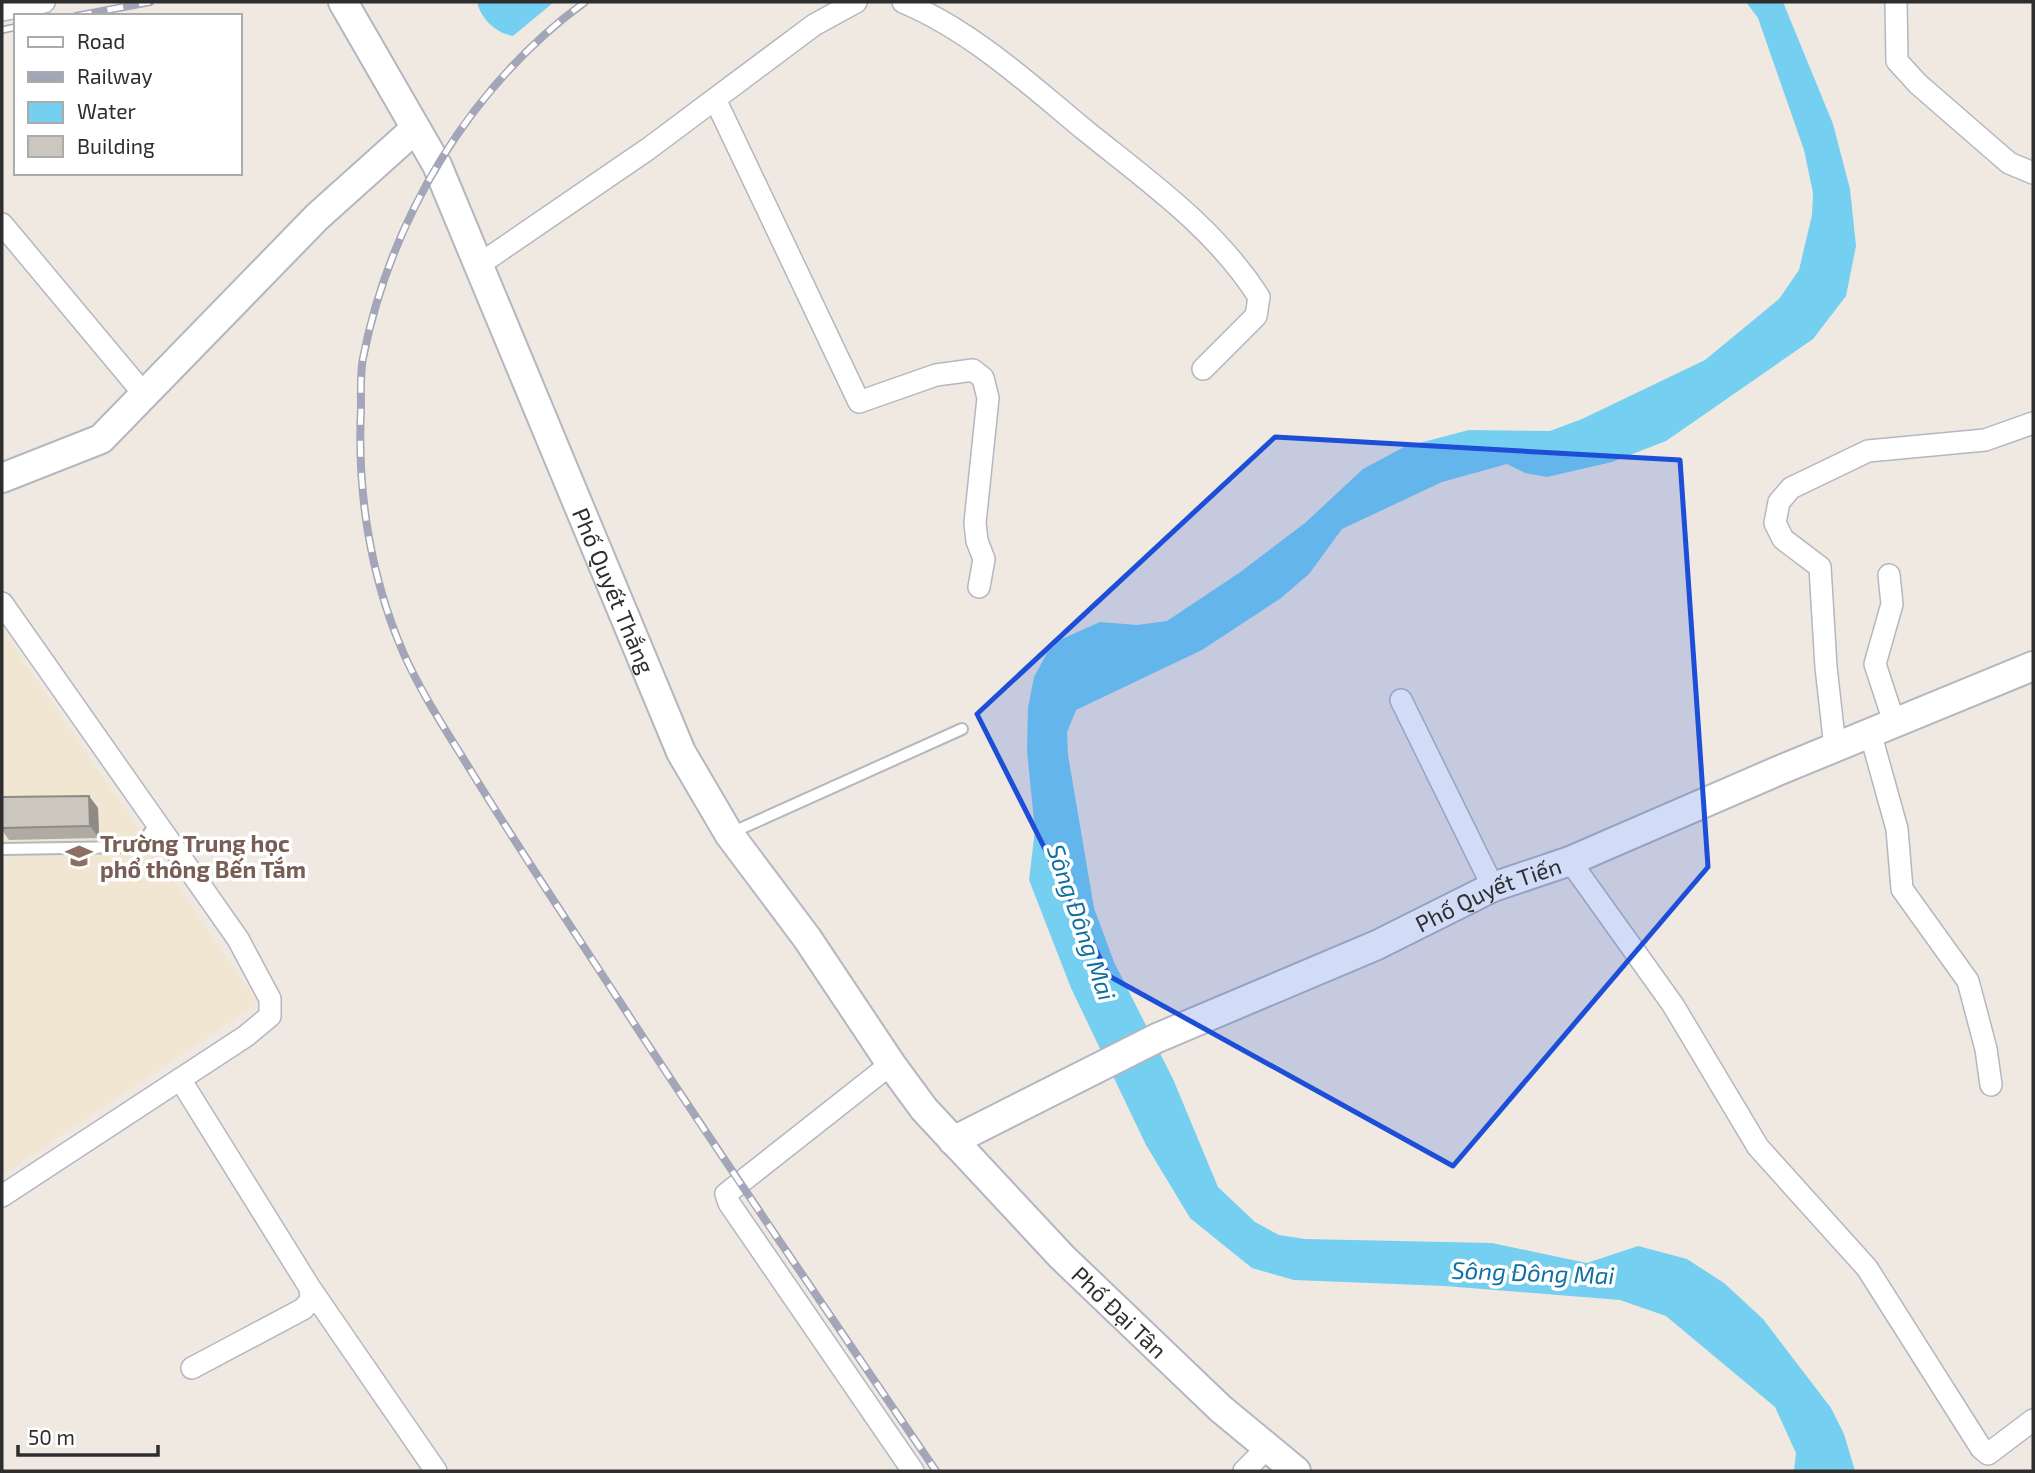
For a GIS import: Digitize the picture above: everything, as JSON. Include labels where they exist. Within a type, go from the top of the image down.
[{"type":"main road","name":"Phố Quyết Thắng","points":[[343,2],[437,165],[681,752],[729,834],[807,938],[891,1064],[953,1141]]},
{"type":"main road","points":[[2,478],[101,439],[317,217],[415,129]]},
{"type":"main road","name":"Phố Quyết Tiến","points":[[953,1141],[1157,1038],[1377,945],[1493,887],[1570,861],[1882,727],[2033,666]]},
{"type":"main road","name":"Phố Đại Tân","points":[[953,1141],[1062,1257],[1221,1409],[1296,1471]]},
{"type":"street","points":[[2,10],[44,2]]},
{"type":"street","points":[[480,264],[563,209],[814,25],[856,2]]},
{"type":"street","points":[[903,2],[990,52],[1207,230],[1241,269],[1259,296],[1256,316],[1203,369]]},
{"type":"street","points":[[1896,2],[1898,61],[1918,84],[2009,163],[2033,173]]},
{"type":"street","points":[[715,99],[859,402],[936,375],[973,370],[983,379],[988,398],[976,500],[976,541],[984,559],[979,587]]},
{"type":"street","points":[[2,224],[144,394]]},
{"type":"street","points":[[1835,747],[1826,667],[1820,567],[1783,539],[1775,523],[1779,502],[1801,483],[1868,451],[1985,440],[2033,423]]},
{"type":"street","points":[[1889,575],[1892,604],[1875,664],[1897,829],[1902,889],[1968,981],[1986,1049],[1991,1085]]},
{"type":"street","points":[[2,603],[238,939],[270,999],[270,1016],[180,1079],[2,1196]]},
{"type":"street","points":[[1401,700],[1493,887]]},
{"type":"street","points":[[1570,861],[1673,1005],[1758,1147],[1867,1268],[1981,1448],[1988,1454],[2033,1420]]},
{"type":"street","points":[[891,1064],[726,1194],[729,1203],[913,1471]]},
{"type":"street","points":[[180,1079],[310,1289],[436,1471]]},
{"type":"street","points":[[192,1368],[303,1309],[311,1300],[310,1289]]},
{"type":"street","points":[[1244,1471],[1267,1448]]},
{"type":"lane","points":[[729,834],[962,729]]},
{"type":"lane","points":[[2,849],[130,847],[147,836],[156,823]]},
{"type":"highlighted area","points":[[1275,437],[1680,460],[1708,867],[1453,1166],[1109,976],[977,714]]},
{"type":"shaded area","name":"Trường Trung học phổ thông Bến Tắm","points":[[2,630],[258,1003],[2,1175]]},
{"type":"water","points":[[477,2],[554,2],[513,36],[490,24]]},
{"type":"water","name":"Sông Đông Mai","points":[[1746,2],[1783,2],[1833,124],[1850,189],[1856,246],[1846,296],[1813,339],[1666,441],[1612,462],[1547,477],[1525,473],[1507,464],[1442,482],[1342,529],[1309,574],[1281,598],[1202,650],[1076,710],[1067,732],[1068,755],[1094,908],[1114,962],[1173,1079],[1218,1187],[1255,1222],[1279,1235],[1305,1239],[1492,1243],[1587,1263],[1638,1246],[1687,1259],[1724,1283],[1763,1319],[1831,1408],[1844,1434],[1855,1471],[1794,1471],[1796,1453],[1775,1407],[1666,1316],[1620,1300],[1445,1286],[1294,1280],[1252,1268],[1190,1218],[1146,1145],[1071,988],[1029,880],[1035,830],[1027,751],[1028,708],[1034,677],[1047,653],[1062,639],[1100,622],[1137,625],[1167,621],[1239,573],[1305,523],[1363,469],[1404,447],[1469,430],[1550,431],[1582,419],[1705,360],[1779,299],[1799,270],[1812,215],[1813,193],[1804,150],[1758,18]]},
{"type":"building","points":[[89,796],[90,826],[2,828],[2,797]]},
{"type":"railway","points":[[87,14],[150,2]]},
{"type":"railway","points":[[585,2],[544,36],[506,73],[472,115],[441,159],[415,206],[393,255],[376,306],[361,370],[361,471],[374,563],[403,652],[453,742],[659,1061],[936,1471]]},
{"type":"railway","points":[[2,30],[14,27]]},
{"type":"place","name":"Trường Trung học phổ thông Bến Tắm","points":[[79,856]]}]
